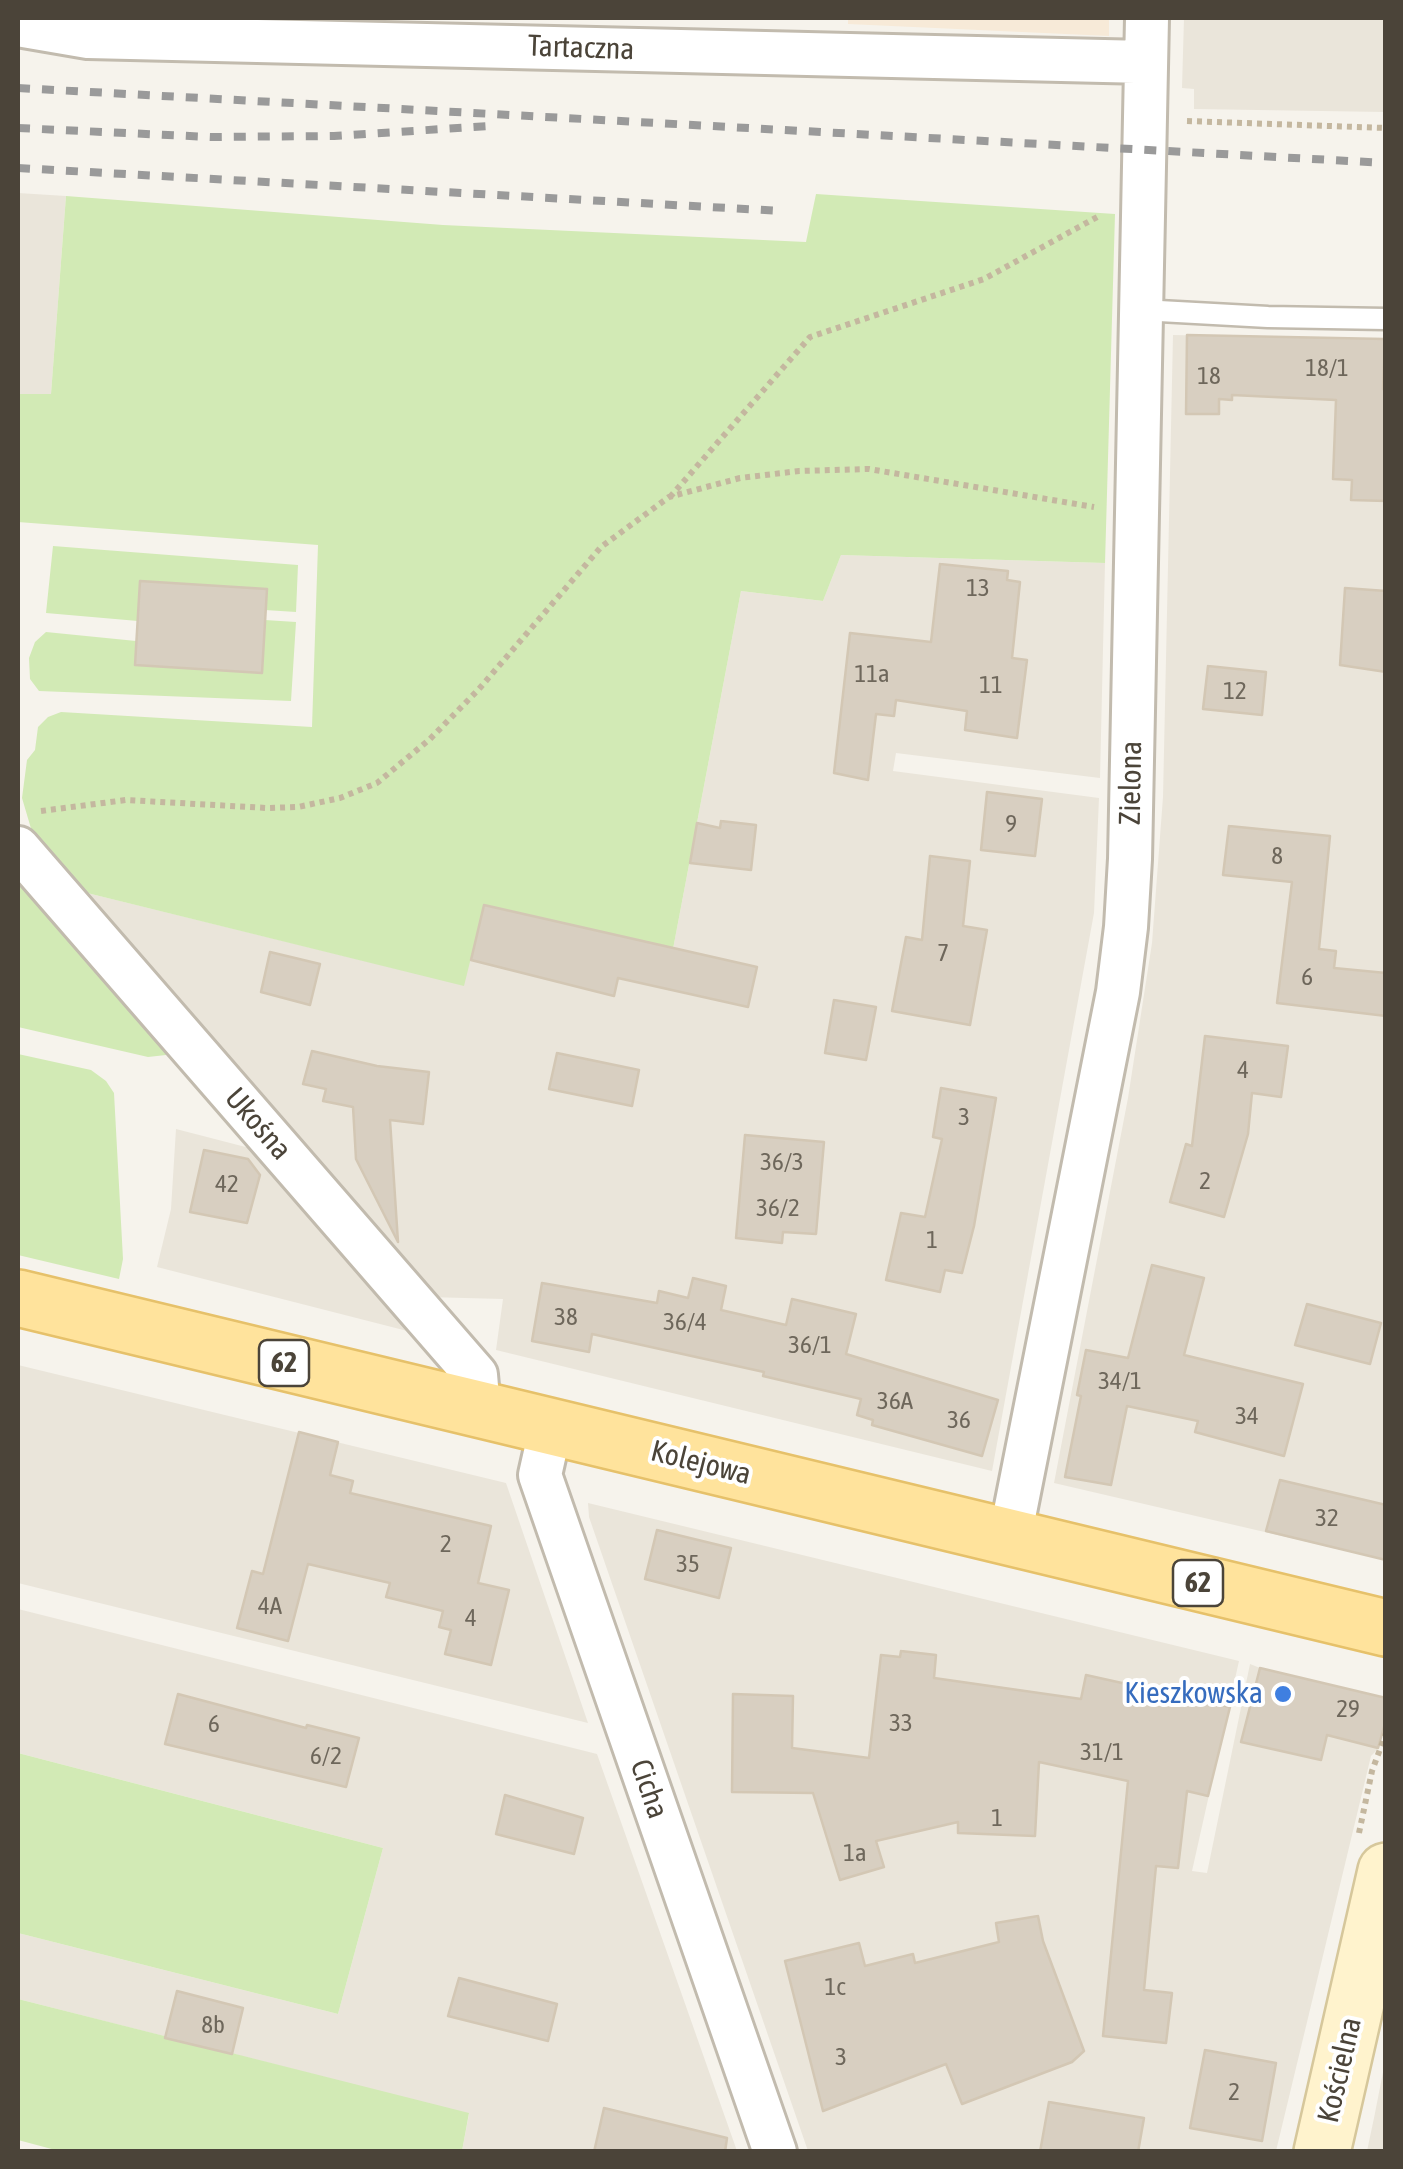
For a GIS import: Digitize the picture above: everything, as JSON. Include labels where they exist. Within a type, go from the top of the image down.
[{"type":"main road","name":"Kolejowa","points":[[18,1298],[1386,1628]]},
{"type":"main road","name":"Kościelna","points":[[1322,2152],[1386,1871]]},
{"type":"street","name":"Zielona","points":[[1010,1537],[1118,992],[1130,859],[1147,18]]},
{"type":"street","name":"Tartaczna","points":[[18,25],[88,38],[1146,62]]},
{"type":"street","name":"Ukośna","points":[[25,830],[476,1375],[479,1408]]},
{"type":"street","name":"Cicha","points":[[551,1426],[540,1475],[775,2152]]},
{"type":"lane","points":[[1141,310],[1386,319]]},
{"type":"path","points":[[1145,119],[1386,128]]},
{"type":"path","points":[[25,830],[77,804],[126,800],[298,807],[340,798],[377,783],[430,739],[480,689],[601,547],[669,498],[810,337],[984,280],[1097,218],[1124,178],[1144,176]]},
{"type":"path","points":[[669,498],[740,478],[799,471],[869,470],[1038,500],[1137,512]]},
{"type":"shaded area","points":[[848,18],[1109,18],[1109,36],[848,24]]},
{"type":"shaded area","points":[[1184,18],[1385,18],[1385,112],[1194,109],[1194,89],[1182,88]]},
{"type":"shaded area","points":[[18,193],[66,196],[51,394],[18,394]]},
{"type":"shaded area","points":[[1173,335],[1385,339],[1385,1560],[1054,1483],[1128,1098],[1152,943],[1163,797]]},
{"type":"shaded area","points":[[841,555],[1105,563],[1100,778],[896,753],[893,771],[1099,798],[1094,913],[992,1471],[496,1350],[503,1299],[427,1297],[71,889],[463,985],[484,905],[673,949],[741,591],[823,601]]},
{"type":"shaded area","points":[[176,1129],[265,1152],[423,1335],[157,1267],[171,1209]]},
{"type":"shaded area","points":[[18,1365],[506,1483],[588,1723],[18,1583]]},
{"type":"shaded area","points":[[588,1503],[1239,1661],[1192,1871],[1207,1873],[1250,1664],[1260,1668],[1250,1706],[1305,1730],[1379,1748],[1371,1756],[1276,2151],[808,2151],[589,1517]]},
{"type":"shaded area","points":[[18,1609],[597,1754],[737,2151],[462,2151],[469,2114],[18,1999],[18,1933],[338,2014],[383,1848],[18,1753]]},
{"type":"shaded area","points":[[1385,2062],[1385,2151],[1367,2151],[1374,2118]]},
{"type":"green space","points":[[816,194],[1115,214],[1105,563],[841,555],[823,601],[741,591],[673,949],[484,905],[464,986],[71,889],[35,842],[22,798],[27,760],[35,750],[38,727],[61,712],[312,727],[318,545],[18,522],[18,394],[51,394],[66,196],[443,225],[806,242]]},
{"type":"green space","points":[[53,546],[298,565],[296,612],[265,610],[266,589],[141,581],[138,621],[46,613]]},
{"type":"green space","points":[[265,620],[296,622],[291,701],[39,691],[30,679],[29,658],[35,642],[46,632],[136,641],[135,665],[261,673]]},
{"type":"green space","points":[[18,865],[184,1053],[148,1057],[18,1027]]},
{"type":"green space","points":[[18,1054],[91,1070],[114,1093],[123,1259],[119,1279],[18,1255]]},
{"type":"green space","points":[[18,1753],[383,1848],[338,2014],[18,1933]]},
{"type":"green space","points":[[18,1999],[469,2113],[462,2151],[63,2152],[18,2140]]},
{"type":"building","points":[[1187,335],[1385,339],[1386,501],[1351,500],[1352,480],[1333,479],[1336,400],[1232,395],[1232,400],[1219,399],[1219,414],[1186,414]]},
{"type":"building","points":[[940,564],[1008,571],[1007,580],[1020,582],[1012,658],[1027,660],[1017,738],[965,730],[967,711],[896,700],[894,716],[876,714],[868,780],[834,773],[850,633],[931,642]]},
{"type":"building","points":[[140,581],[267,589],[262,673],[135,665]]},
{"type":"building","points":[[1345,588],[1386,591],[1386,672],[1340,665]]},
{"type":"building","points":[[1208,666],[1266,672],[1262,715],[1203,709]]},
{"type":"building","points":[[987,792],[1042,799],[1035,856],[981,850]]},
{"type":"building","points":[[721,821],[756,825],[751,870],[690,863],[697,823],[720,828]]},
{"type":"building","points":[[1229,826],[1330,836],[1319,949],[1336,951],[1334,968],[1386,973],[1386,1016],[1277,1003],[1292,882],[1223,875]]},
{"type":"building","points":[[930,856],[970,861],[963,926],[987,930],[970,1025],[892,1011],[906,937],[922,940]]},
{"type":"building","points":[[484,905],[757,967],[748,1007],[618,978],[614,996],[471,960]]},
{"type":"building","points":[[270,952],[320,964],[310,1005],[261,992]]},
{"type":"building","points":[[834,1000],[876,1007],[866,1060],[825,1053]]},
{"type":"building","points":[[1205,1036],[1288,1046],[1281,1097],[1252,1093],[1248,1134],[1224,1217],[1170,1202],[1186,1144],[1192,1146]]},
{"type":"building","points":[[312,1051],[377,1066],[429,1072],[423,1124],[390,1120],[398,1242],[356,1159],[353,1107],[323,1101],[326,1089],[303,1084]]},
{"type":"building","points":[[557,1053],[639,1070],[632,1106],[549,1089]]},
{"type":"building","points":[[941,1088],[996,1098],[962,1273],[945,1270],[940,1292],[886,1280],[901,1213],[925,1217],[942,1139],[933,1137]]},
{"type":"building","points":[[745,1135],[824,1142],[816,1234],[783,1232],[782,1243],[736,1238]]},
{"type":"building","points":[[204,1150],[248,1159],[260,1175],[247,1223],[190,1212]]},
{"type":"building","points":[[1152,1265],[1204,1278],[1184,1355],[1303,1384],[1284,1456],[1195,1432],[1198,1421],[1127,1406],[1111,1485],[1065,1477],[1086,1350],[1128,1358]]},
{"type":"building","points":[[693,1278],[726,1286],[721,1310],[786,1325],[792,1299],[856,1314],[846,1354],[998,1400],[982,1456],[872,1425],[873,1420],[857,1415],[861,1399],[763,1376],[764,1372],[592,1334],[589,1352],[532,1341],[542,1283],[657,1303],[659,1291],[688,1298]]},
{"type":"building","points":[[1307,1304],[1381,1323],[1370,1364],[1295,1345]]},
{"type":"building","points":[[299,1432],[338,1442],[330,1475],[353,1481],[350,1493],[491,1526],[478,1583],[509,1590],[491,1665],[445,1654],[451,1630],[439,1627],[443,1611],[386,1597],[390,1583],[308,1564],[288,1641],[237,1628],[252,1571],[263,1574]]},
{"type":"building","points":[[1280,1480],[1386,1505],[1386,1560],[1266,1531]]},
{"type":"building","points":[[657,1530],[731,1548],[719,1598],[645,1579]]},
{"type":"building","points":[[901,1651],[936,1655],[934,1678],[1081,1699],[1086,1675],[1230,1707],[1208,1796],[1187,1791],[1178,1868],[1156,1866],[1144,1990],[1172,1993],[1166,2043],[1103,2036],[1128,1781],[1039,1762],[1035,1836],[958,1833],[958,1822],[876,1841],[884,1867],[840,1880],[813,1793],[732,1792],[733,1694],[793,1696],[792,1748],[869,1758],[881,1655],[900,1657]]},
{"type":"building","points":[[1260,1668],[1386,1698],[1386,1720],[1378,1748],[1327,1735],[1321,1760],[1241,1742]]},
{"type":"building","points":[[178,1694],[359,1738],[346,1787],[165,1744]]},
{"type":"building","points":[[505,1795],[583,1818],[574,1854],[496,1834]]},
{"type":"building","points":[[1038,1916],[1043,1941],[1084,2051],[1072,2062],[962,2104],[946,2064],[823,2111],[785,1961],[859,1943],[865,1966],[913,1954],[915,1963],[999,1942],[996,1923]]},
{"type":"building","points":[[459,1978],[557,2004],[548,2041],[448,2016]]},
{"type":"building","points":[[177,1991],[243,2008],[232,2054],[165,2038]]},
{"type":"building","points":[[1205,2050],[1276,2063],[1262,2141],[1190,2128]]},
{"type":"building","points":[[1049,2102],[1144,2118],[1138,2152],[1040,2152]]},
{"type":"building","points":[[604,2108],[727,2138],[725,2152],[594,2152]]},
{"type":"railway","points":[[18,88],[1386,163]]},
{"type":"railway","points":[[18,128],[210,137],[334,136],[490,126]]},
{"type":"railway","points":[[18,168],[781,211]]},
{"type":"place","name":"Kieszkowska","points":[[1283,1694]]}]
